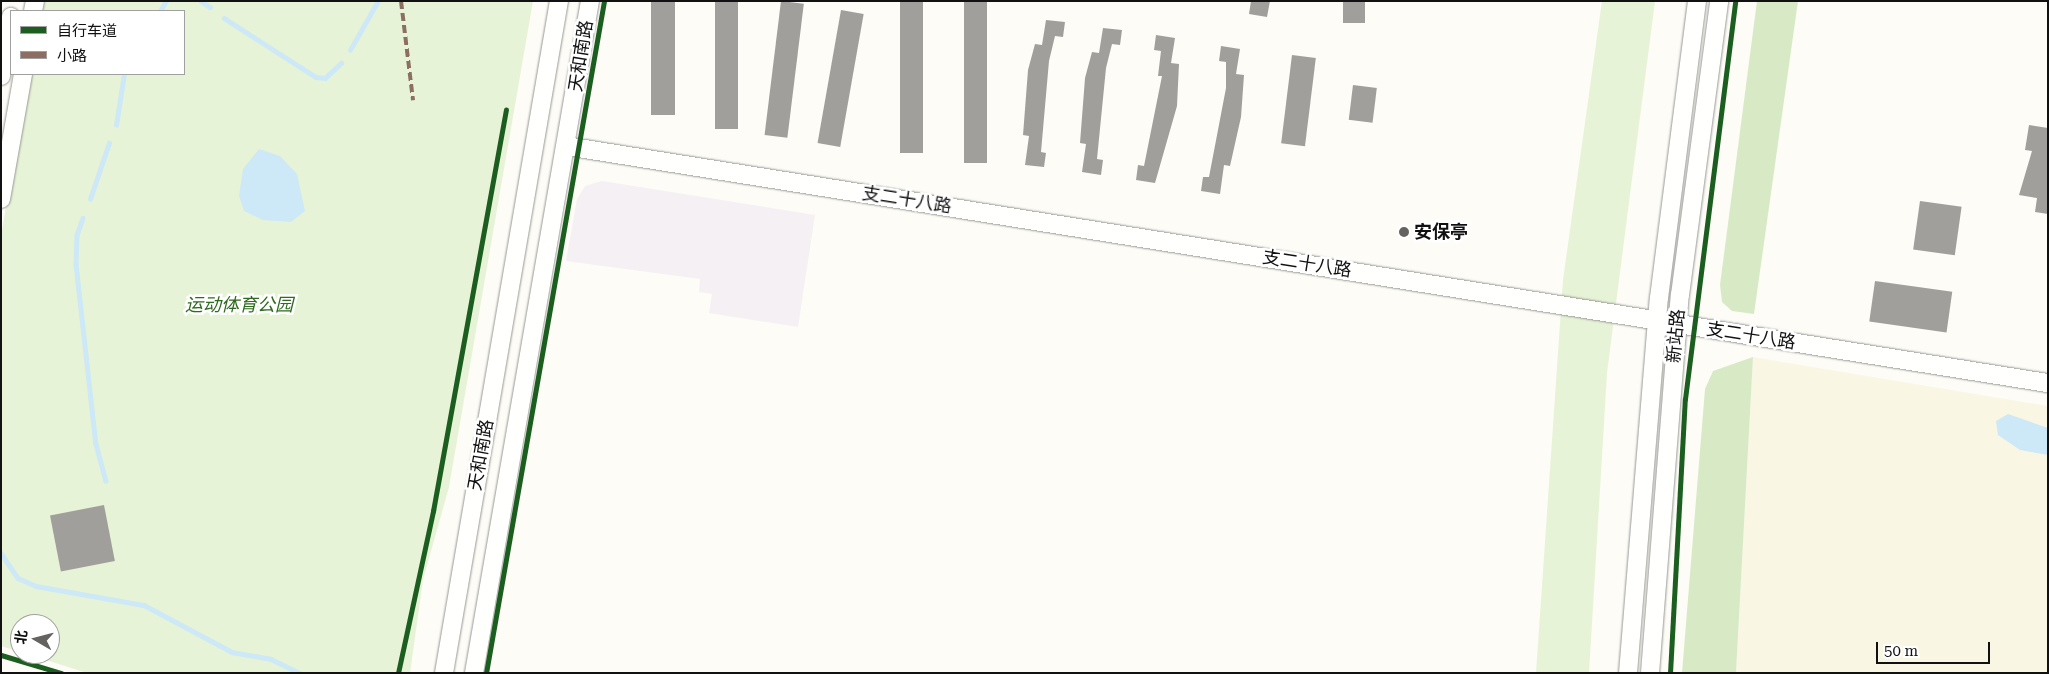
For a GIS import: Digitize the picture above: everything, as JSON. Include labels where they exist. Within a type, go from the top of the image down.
[{"type":"street","name":"天和南路","points":[[444,673],[559,1]]},
{"type":"street","name":"天和南路","points":[[474,673],[590,1]]},
{"type":"street","name":"新站路","points":[[1628,673],[1656,320],[1697,1]]},
{"type":"street","name":"新站路","points":[[1650,673],[1677,324],[1719,1]]},
{"type":"street","points":[[1,76],[10,23]]},
{"type":"street","points":[[1,199],[23,75]]},
{"type":"street","name":"支二十八路","points":[[566,146],[2048,383]]},
{"type":"shaded area","points":[[602,181],[815,215],[798,327],[709,313],[712,294],[699,292],[700,279],[566,261],[577,199],[585,186]]},
{"type":"shaded area","points":[[1753,357],[2048,406],[2048,673],[1736,673]]},
{"type":"green space","name":"运动体育公园","points":[[42,1],[533,1],[449,487],[423,580],[410,673],[87,673],[59,664],[60,614],[10,614],[10,649],[1,646],[1,236],[29,75],[185,75],[185,10],[40,10]]},
{"type":"green space","points":[[1602,1],[1655,1],[1607,373],[1589,673],[1536,673],[1563,280]]},
{"type":"green space","points":[[1757,1],[1798,1],[1754,314],[1732,311],[1722,302],[1720,285]]},
{"type":"green space","points":[[1753,357],[1736,673],[1682,673],[1705,389],[1713,371]]},
{"type":"water","points":[[259,149],[280,156],[297,174],[305,211],[291,222],[263,220],[244,211],[239,196],[243,169]]},
{"type":"water","points":[[2008,414],[2048,428],[2048,455],[2020,450],[1998,435],[1996,421]]},
{"type":"building","points":[[651,1],[675,1],[675,115],[651,115]]},
{"type":"building","points":[[715,1],[738,1],[738,129],[715,129]]},
{"type":"building","points":[[781,1],[804,4],[787,138],[765,135]]},
{"type":"building","points":[[900,1],[923,1],[923,153],[900,153]]},
{"type":"building","points":[[964,1],[987,1],[987,163],[964,163]]},
{"type":"building","points":[[1251,1],[1270,1],[1267,17],[1249,14]]},
{"type":"building","points":[[1343,1],[1365,1],[1365,23],[1343,23]]},
{"type":"building","points":[[841,10],[864,14],[840,147],[818,143]]},
{"type":"building","points":[[1046,20],[1065,22],[1063,37],[1055,36],[1049,61],[1041,152],[1046,153],[1044,167],[1025,165],[1029,136],[1023,135],[1028,70],[1035,44],[1042,45]]},
{"type":"building","points":[[1103,28],[1122,30],[1120,45],[1112,44],[1106,68],[1097,159],[1103,160],[1101,175],[1082,172],[1086,144],[1080,143],[1085,78],[1092,52],[1099,53]]},
{"type":"building","points":[[1156,35],[1175,38],[1171,63],[1179,64],[1177,106],[1155,183],[1136,180],[1138,165],[1144,166],[1162,76],[1158,76],[1161,51],[1154,50]]},
{"type":"building","points":[[1221,46],[1240,49],[1236,74],[1244,75],[1241,117],[1230,166],[1224,165],[1220,194],[1201,191],[1203,177],[1209,177],[1226,88],[1226,62],[1219,61]]},
{"type":"building","points":[[1292,55],[1316,58],[1305,146],[1281,143]]},
{"type":"building","points":[[1353,85],[1377,88],[1373,123],[1349,120]]},
{"type":"building","points":[[2029,125],[2048,128],[2048,214],[2035,212],[2037,198],[2019,195],[2032,151],[2025,150]]},
{"type":"building","points":[[1920,201],[1962,207],[1955,255],[1913,250]]},
{"type":"building","points":[[1875,281],[1952,292],[1947,332],[1869,322]]},
{"type":"building","points":[[104,505],[115,561],[61,571],[50,515]]},
{"type":"waterway","points":[[161,10],[166,1]]},
{"type":"waterway","points":[[201,1],[210,7]]},
{"type":"waterway","points":[[350,50],[378,1]]},
{"type":"waterway","points":[[224,18],[316,77],[325,78],[341,63]]},
{"type":"waterway","points":[[116,125],[124,75]]},
{"type":"waterway","points":[[90,199],[109,143]]},
{"type":"waterway","points":[[83,218],[77,235],[76,264],[96,444],[106,481]]},
{"type":"waterway","points":[[1,553],[18,578],[36,586],[144,605],[232,652],[271,659],[300,673]]},
{"type":"marked path","points":[[401,1],[413,100]]},
{"type":"cycle path","points":[[486,673],[604,1]]},
{"type":"cycle path","points":[[1670,673],[1685,399],[1735,1]]},
{"type":"cycle path","points":[[398,673],[433,511],[506,110]]},
{"type":"cycle path","points":[[1,655],[61,673]]},
{"type":"place","name":"安保亭","points":[[1404,232]]}]
